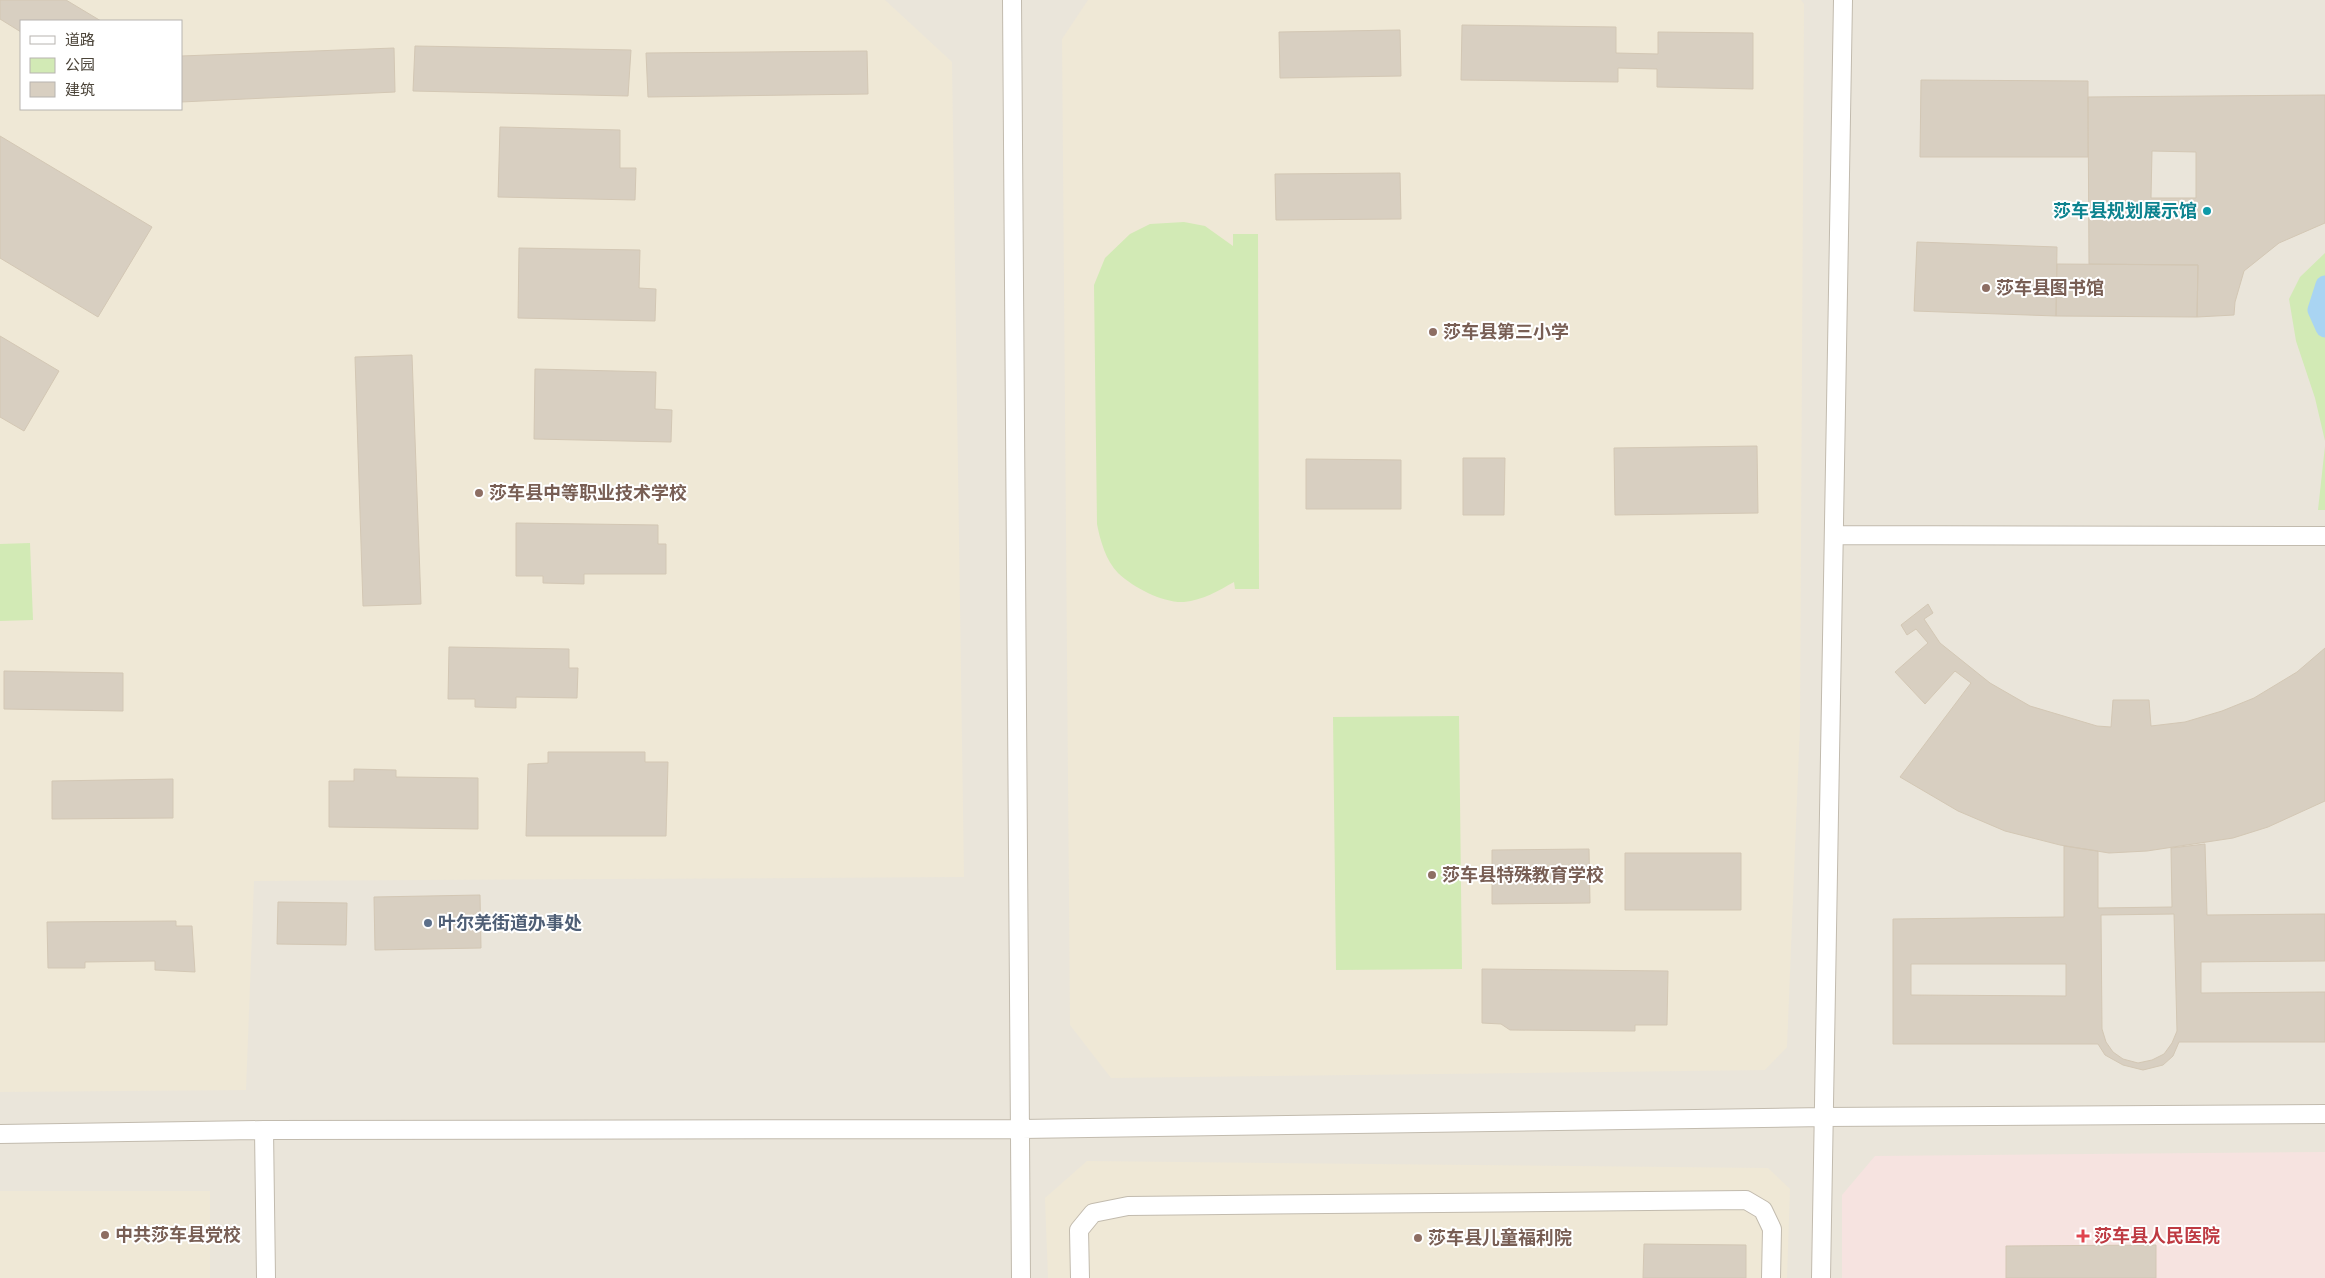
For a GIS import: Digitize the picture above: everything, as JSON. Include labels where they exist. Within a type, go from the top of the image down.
[{"type":"street","points":[[1012,0],[1022,1130],[1021,1278]]},
{"type":"street","points":[[1821,1278],[1843,0]]},
{"type":"street","points":[[1834,535],[2325,536]]},
{"type":"street","points":[[0,1134],[264,1130],[1022,1130],[1824,1117],[2325,1114]]},
{"type":"street","points":[[264,1130],[266,1278]]},
{"type":"street","points":[[1080,1278],[1079,1230],[1093,1213],[1128,1206],[1736,1200],[1746,1200],[1763,1210],[1772,1229],[1771,1278]]},
{"type":"shaded area","points":[[0,0],[2325,0],[2325,1278],[0,1278]]},
{"type":"shaded area","name":"莎车县中等职业技术学校","points":[[0,0],[885,0],[952,62],[964,877],[254,881],[246,1090],[0,1092]]},
{"type":"shaded area","name":"莎车县第三小学","points":[[1088,0],[1801,0],[1804,4],[1800,725],[1787,1047],[1765,1070],[1111,1078],[1070,1025],[1062,39]]},
{"type":"shaded area","name":"莎车县人民医院","points":[[2325,1152],[2325,1278],[1842,1278],[1842,1195],[1875,1156]]},
{"type":"shaded area","name":"莎车县儿童福利院","points":[[1087,1161],[1768,1168],[1790,1189],[1787,1278],[1048,1278],[1045,1198]]},
{"type":"shaded area","name":"中共莎车县党校","points":[[0,1191],[210,1191],[210,1278],[0,1278]]},
{"type":"green space","points":[[1184,222],[1205,226],[1233,246],[1233,234],[1258,234],[1259,589],[1235,589],[1234,582],[1204,597],[1191,601],[1176,602],[1149,594],[1125,579],[1110,563],[1100,537],[1097,524],[1094,285],[1105,258],[1130,234],[1150,224]]},
{"type":"green space","points":[[2325,253],[2325,441],[2315,398],[2296,341],[2289,299],[2300,277]]},
{"type":"green space","points":[[2325,446],[2325,510],[2318,510]]},
{"type":"green space","points":[[30,543],[33,620],[0,621],[0,544]]},
{"type":"green space","points":[[1459,716],[1462,969],[1336,970],[1333,717]]},
{"type":"building","points":[[0,0],[66,0],[99,20],[20,20],[20,31],[0,19]]},
{"type":"building","points":[[1462,25],[1616,27],[1616,53],[1658,54],[1658,32],[1753,33],[1753,89],[1657,87],[1657,69],[1618,68],[1618,82],[1461,80]]},
{"type":"building","points":[[1400,30],[1401,76],[1280,78],[1279,32]]},
{"type":"building","points":[[415,46],[631,50],[628,96],[413,91]]},
{"type":"building","points":[[394,48],[395,92],[182,102],[182,56]]},
{"type":"building","points":[[867,51],[868,94],[648,97],[646,53]]},
{"type":"building","points":[[1921,80],[2088,81],[2088,157],[1920,157]]},
{"type":"building","name":"莎车县规划展示馆","points":[[2325,95],[2325,223],[2279,243],[2244,271],[2235,302],[2234,315],[2197,317],[2198,265],[2089,264],[2088,97]],"holes":[[[2152,151],[2196,152],[2196,198],[2151,198]]]},
{"type":"building","points":[[500,127],[620,130],[620,168],[636,168],[635,200],[498,197]]},
{"type":"building","points":[[0,136],[152,227],[98,317],[0,258]]},
{"type":"building","points":[[1400,173],[1401,219],[1276,220],[1275,174]]},
{"type":"building","name":"莎车县图书馆","points":[[1917,242],[2057,247],[2056,316],[1914,311]]},
{"type":"building","points":[[519,248],[640,250],[639,288],[656,289],[655,321],[518,318]]},
{"type":"building","points":[[2057,264],[2198,265],[2197,317],[2056,316]]},
{"type":"building","points":[[0,336],[59,371],[24,431],[0,417]]},
{"type":"building","points":[[412,355],[421,604],[363,606],[355,357]]},
{"type":"building","points":[[535,369],[656,372],[655,409],[672,410],[671,442],[534,439]]},
{"type":"building","points":[[1757,446],[1758,513],[1615,515],[1614,448]]},
{"type":"building","points":[[1463,458],[1505,458],[1504,515],[1463,515]]},
{"type":"building","points":[[1306,459],[1401,460],[1401,509],[1306,509]]},
{"type":"building","points":[[516,523],[658,525],[658,544],[666,544],[666,574],[584,574],[584,584],[543,583],[543,576],[516,576]]},
{"type":"building","points":[[1928,604],[1933,613],[1924,619],[1940,643],[1990,683],[2030,706],[2097,726],[2111,727],[2113,700],[2149,700],[2151,726],[2185,722],[2222,711],[2254,698],[2297,672],[2325,648],[2325,801],[2268,827],[2233,838],[2147,851],[2109,853],[2060,845],[2005,831],[1958,811],[1900,777],[1971,683],[1955,671],[1925,704],[1895,672],[1928,643],[1916,629],[1907,635],[1901,625]]},
{"type":"building","points":[[449,647],[569,649],[569,668],[578,668],[577,698],[516,697],[516,708],[475,707],[475,699],[448,699]]},
{"type":"building","points":[[4,671],[123,673],[123,711],[4,709]]},
{"type":"building","points":[[548,752],[645,752],[645,762],[668,762],[666,836],[526,836],[528,764],[548,763]]},
{"type":"building","points":[[354,769],[396,770],[396,777],[478,778],[478,829],[329,827],[329,781],[354,781]]},
{"type":"building","points":[[173,779],[173,818],[52,819],[52,781]]},
{"type":"building","points":[[2205,844],[2207,915],[2325,914],[2325,961],[2201,962],[2201,993],[2325,992],[2325,1042],[2179,1042],[2173,1056],[2163,1065],[2143,1070],[2123,1065],[2105,1055],[2098,1044],[1893,1044],[1893,919],[2064,917],[2064,846],[2098,851],[2098,908],[2172,907],[2171,848]],"holes":[[[2174,914],[2177,1031],[2172,1043],[2164,1054],[2152,1060],[2138,1063],[2123,1059],[2113,1052],[2106,1042],[2102,1029],[2101,915]],[[1911,964],[2066,964],[2066,996],[1911,995]]]},
{"type":"building","points":[[1589,849],[1590,903],[1492,904],[1492,850]]},
{"type":"building","points":[[1625,853],[1741,853],[1741,910],[1625,910]]},
{"type":"building","name":"叶尔羌街道办事处","points":[[480,895],[481,948],[375,950],[374,897]]},
{"type":"building","points":[[278,902],[347,903],[346,945],[277,944]]},
{"type":"building","points":[[176,921],[176,926],[192,926],[195,972],[155,970],[155,961],[85,962],[85,968],[48,968],[47,922]]},
{"type":"building","points":[[1482,969],[1668,971],[1667,1025],[1635,1025],[1635,1031],[1510,1030],[1501,1024],[1482,1023]]},
{"type":"building","points":[[1644,1244],[1746,1245],[1746,1278],[1643,1278]]},
{"type":"building","points":[[2156,1245],[2156,1278],[2006,1278],[2006,1246]]},
{"type":"waterway","points":[[2325,285],[2317,310],[2325,328]]},
{"type":"place","name":"莎车县规划展示馆","points":[[2207,211]]},
{"type":"place","name":"莎车县图书馆","points":[[1986,288]]},
{"type":"place","name":"莎车县第三小学","points":[[1433,332]]},
{"type":"place","name":"莎车县中等职业技术学校","points":[[479,493]]},
{"type":"place","name":"莎车县特殊教育学校","points":[[1432,875]]},
{"type":"place","name":"叶尔羌街道办事处","points":[[428,923]]},
{"type":"place","name":"中共莎车县党校","points":[[105,1235]]},
{"type":"place","name":"莎车县人民医院","points":[[2083,1236]]},
{"type":"place","name":"莎车县儿童福利院","points":[[1418,1238]]}]
